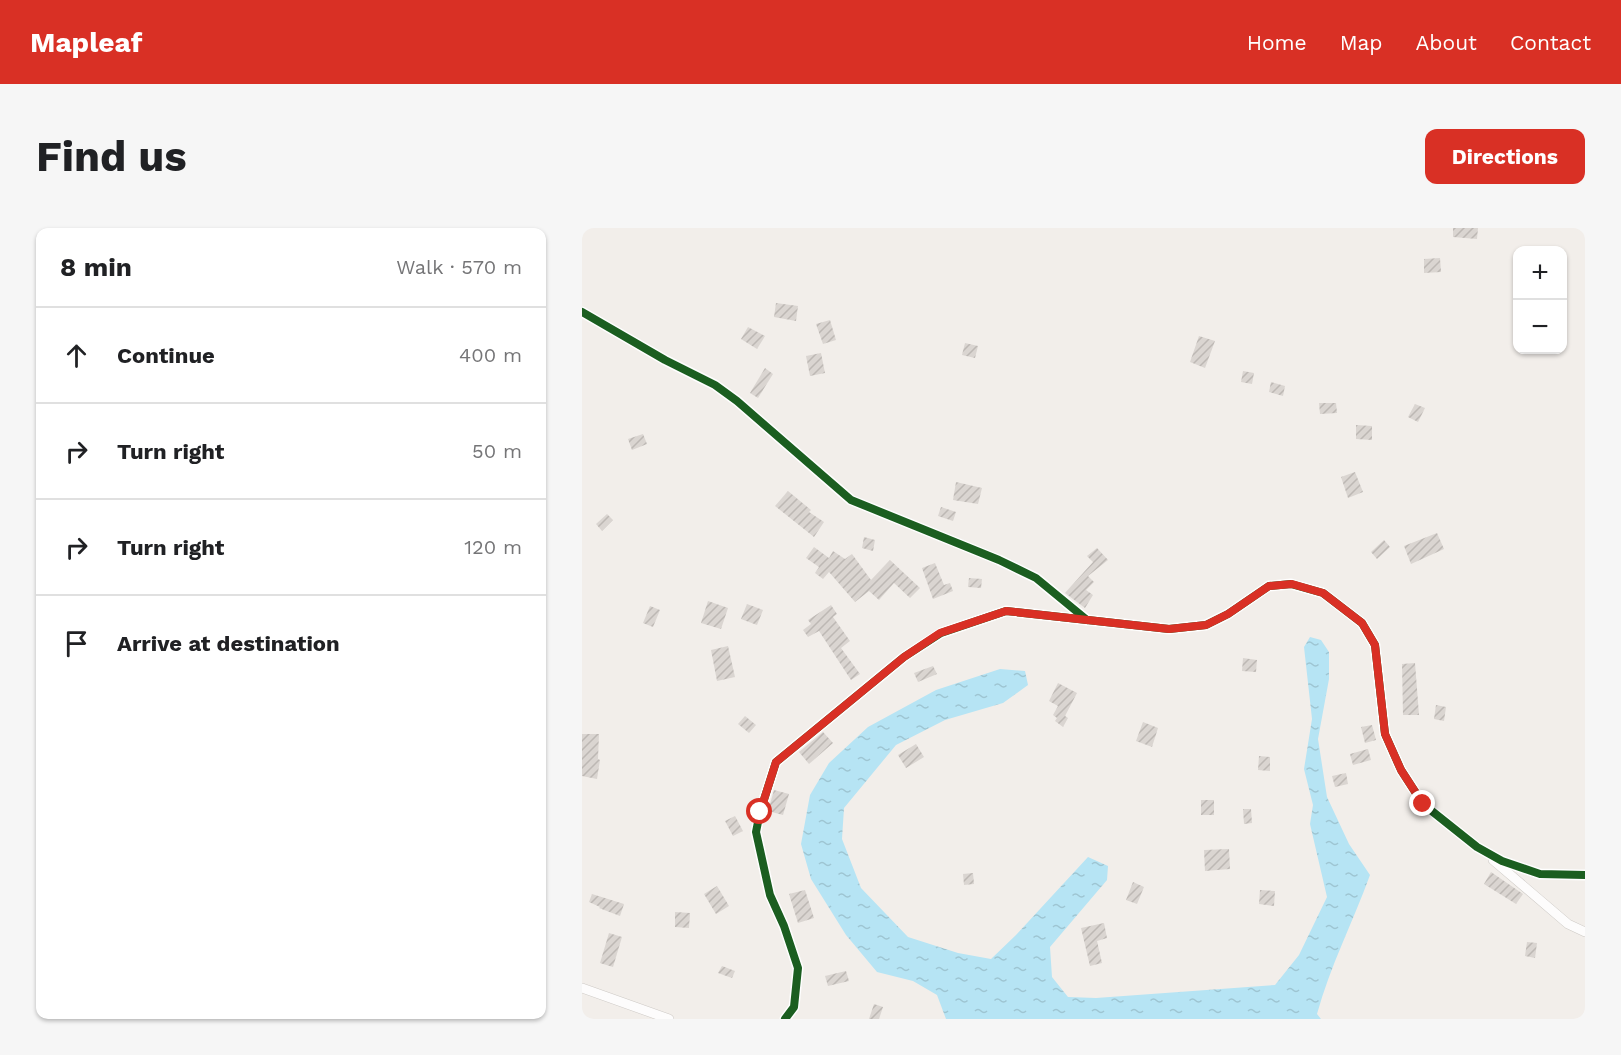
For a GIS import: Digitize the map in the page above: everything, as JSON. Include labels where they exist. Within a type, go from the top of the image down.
[{"type":"street","points":[[582,312],[665,360],[715,385],[737,401],[850,500],[999,560],[1036,578],[1087,620]]},
{"type":"street","points":[[784,1019],[794,1007],[798,968],[784,926],[770,895],[756,831],[776,762],[904,657],[940,633],[1006,611],[1169,629],[1206,625],[1228,614],[1269,586],[1292,584],[1323,593],[1362,623],[1375,645],[1385,734],[1401,770],[1423,804],[1569,924],[1585,932]]},
{"type":"street","points":[[1477,847],[1502,861],[1540,874],[1585,875]]},
{"type":"street","points":[[582,988],[669,1019]]},
{"type":"water","points":[[1310,637],[1321,640],[1329,652],[1329,679],[1318,739],[1327,797],[1349,844],[1370,875],[1322,996],[1317,1014],[1321,1019],[946,1019],[937,995],[913,981],[877,972],[846,935],[811,879],[801,844],[810,795],[829,763],[868,727],[936,690],[1000,669],[1025,671],[1028,685],[1003,703],[945,720],[896,745],[844,808],[842,839],[861,888],[908,937],[958,953],[991,959],[1088,857],[1108,866],[1107,880],[1050,947],[1052,977],[1068,997],[1096,998],[1275,985],[1299,955],[1327,897],[1310,824],[1313,805],[1304,769],[1312,719],[1304,647]]},
{"type":"building","points":[[1453,228],[1478,228],[1477,239],[1453,237]]},
{"type":"building","points":[[1440,258],[1441,272],[1424,273],[1424,259]]},
{"type":"building","points":[[776,303],[798,306],[796,321],[774,317]]},
{"type":"building","points":[[830,320],[836,340],[823,344],[816,324]]},
{"type":"building","points":[[748,327],[765,336],[757,349],[741,339]]},
{"type":"building","points":[[1199,336],[1215,341],[1205,368],[1190,362]]},
{"type":"building","points":[[965,343],[978,346],[975,358],[962,355]]},
{"type":"building","points":[[821,353],[825,373],[810,376],[806,356]]},
{"type":"building","points":[[765,368],[773,374],[758,398],[750,393]]},
{"type":"building","points":[[1243,371],[1254,373],[1252,384],[1241,382]]},
{"type":"building","points":[[1271,382],[1285,386],[1283,396],[1269,392]]},
{"type":"building","points":[[1319,403],[1336,403],[1337,413],[1320,414]]},
{"type":"building","points":[[1415,404],[1425,408],[1418,422],[1408,417]]},
{"type":"building","points":[[1356,425],[1372,426],[1372,440],[1356,439]]},
{"type":"building","points":[[643,434],[647,444],[632,450],[628,439]]},
{"type":"building","points":[[1355,472],[1363,492],[1348,498],[1341,477]]},
{"type":"building","points":[[956,482],[982,488],[978,504],[953,500]]},
{"type":"building","points":[[788,491],[811,510],[809,512],[824,522],[814,537],[775,506]]},
{"type":"building","points":[[941,507],[956,512],[953,521],[938,516]]},
{"type":"building","points":[[607,514],[613,520],[602,531],[596,524]]},
{"type":"building","points":[[1437,533],[1444,549],[1411,564],[1404,546]]},
{"type":"building","points":[[864,537],[875,540],[873,551],[862,548]]},
{"type":"building","points":[[1384,540],[1390,547],[1377,559],[1371,552]]},
{"type":"building","points":[[814,547],[829,558],[833,551],[845,559],[852,554],[871,580],[890,560],[920,588],[910,598],[894,583],[879,600],[869,591],[855,602],[829,572],[823,579],[815,573],[819,567],[806,558]]},
{"type":"building","points":[[1097,548],[1108,560],[1088,576],[1094,582],[1086,590],[1093,595],[1085,608],[1065,593],[1093,562],[1087,556]]},
{"type":"building","points":[[935,563],[944,585],[950,583],[953,591],[933,599],[922,568]]},
{"type":"building","points":[[969,578],[982,579],[981,588],[968,587]]},
{"type":"building","points":[[708,601],[728,608],[721,629],[701,623]]},
{"type":"building","points":[[747,604],[763,610],[757,625],[741,619]]},
{"type":"building","points":[[831,605],[837,614],[833,617],[850,641],[841,648],[860,674],[851,680],[819,631],[808,637],[803,630],[811,624],[808,620]]},
{"type":"building","points":[[650,606],[660,610],[653,627],[643,623]]},
{"type":"building","points":[[728,646],[735,677],[717,681],[711,650]]},
{"type":"building","points":[[1243,658],[1257,660],[1256,672],[1242,671]]},
{"type":"building","points":[[1415,663],[1419,715],[1403,715],[1402,664]]},
{"type":"building","points":[[933,666],[937,674],[918,682],[914,673]]},
{"type":"building","points":[[1058,683],[1077,693],[1065,716],[1068,718],[1063,727],[1055,721],[1057,718],[1053,715],[1058,706],[1049,701]]},
{"type":"building","points":[[1436,705],[1446,707],[1444,721],[1434,719]]},
{"type":"building","points":[[745,716],[756,725],[749,733],[738,724]]},
{"type":"building","points":[[1143,722],[1158,728],[1152,747],[1136,741]]},
{"type":"building","points":[[1372,725],[1376,740],[1365,743],[1361,727]]},
{"type":"building","points":[[823,732],[833,743],[809,764],[799,752]]},
{"type":"building","points":[[582,734],[599,734],[598,759],[600,760],[597,779],[582,776]]},
{"type":"building","points":[[916,744],[924,757],[906,768],[898,755]]},
{"type":"building","points":[[1368,749],[1371,760],[1353,765],[1350,754]]},
{"type":"building","points":[[1259,756],[1270,757],[1270,771],[1258,770]]},
{"type":"building","points":[[1346,773],[1348,784],[1335,787],[1332,776]]},
{"type":"building","points":[[774,790],[789,794],[783,815],[768,811]]},
{"type":"building","points":[[1201,800],[1214,800],[1214,815],[1201,815]]},
{"type":"building","points":[[1243,809],[1251,809],[1252,823],[1244,824]]},
{"type":"building","points":[[735,816],[743,831],[733,836],[725,821]]},
{"type":"building","points":[[1229,849],[1230,869],[1205,871],[1204,850]]},
{"type":"building","points":[[1491,872],[1523,894],[1516,904],[1484,884]]},
{"type":"building","points":[[973,873],[974,884],[964,885],[963,874]]},
{"type":"building","points":[[1133,882],[1144,887],[1137,904],[1126,900]]},
{"type":"building","points":[[717,886],[729,906],[716,914],[704,894]]},
{"type":"building","points":[[805,890],[814,918],[798,923],[789,894]]},
{"type":"building","points":[[1260,890],[1275,891],[1274,906],[1259,904]]},
{"type":"building","points":[[592,894],[624,904],[620,916],[589,902]]},
{"type":"building","points":[[675,912],[690,913],[689,928],[675,927]]},
{"type":"building","points":[[1104,923],[1107,938],[1097,941],[1102,963],[1090,966],[1081,928]]},
{"type":"building","points":[[609,933],[622,937],[613,967],[600,963]]},
{"type":"building","points":[[1527,942],[1537,943],[1535,958],[1525,956]]},
{"type":"building","points":[[722,966],[735,971],[732,978],[718,973]]},
{"type":"building","points":[[846,971],[849,981],[828,986],[825,976]]},
{"type":"building","points":[[874,1004],[883,1007],[879,1019],[869,1019]]},
{"type":"cycle path","points":[[582,312],[665,360],[715,385],[737,401],[851,500],[999,560],[1036,578],[1087,620]]},
{"type":"cycle path","points":[[785,1019],[794,1007],[798,968],[784,926],[770,895],[756,832],[776,762],[904,657],[941,633],[1006,611],[1169,629],[1206,625],[1228,614],[1269,586],[1291,584],[1323,593],[1362,623],[1375,645],[1385,734],[1401,770],[1423,804],[1477,847],[1502,861],[1540,874],[1585,875]]},
{"type":"route","points":[[760,812],[776,762],[904,657],[940,633],[1006,611],[1169,629],[1206,625],[1228,614],[1269,586],[1292,584],[1323,593],[1362,623],[1375,645],[1385,734],[1401,770],[1423,804]]}]
